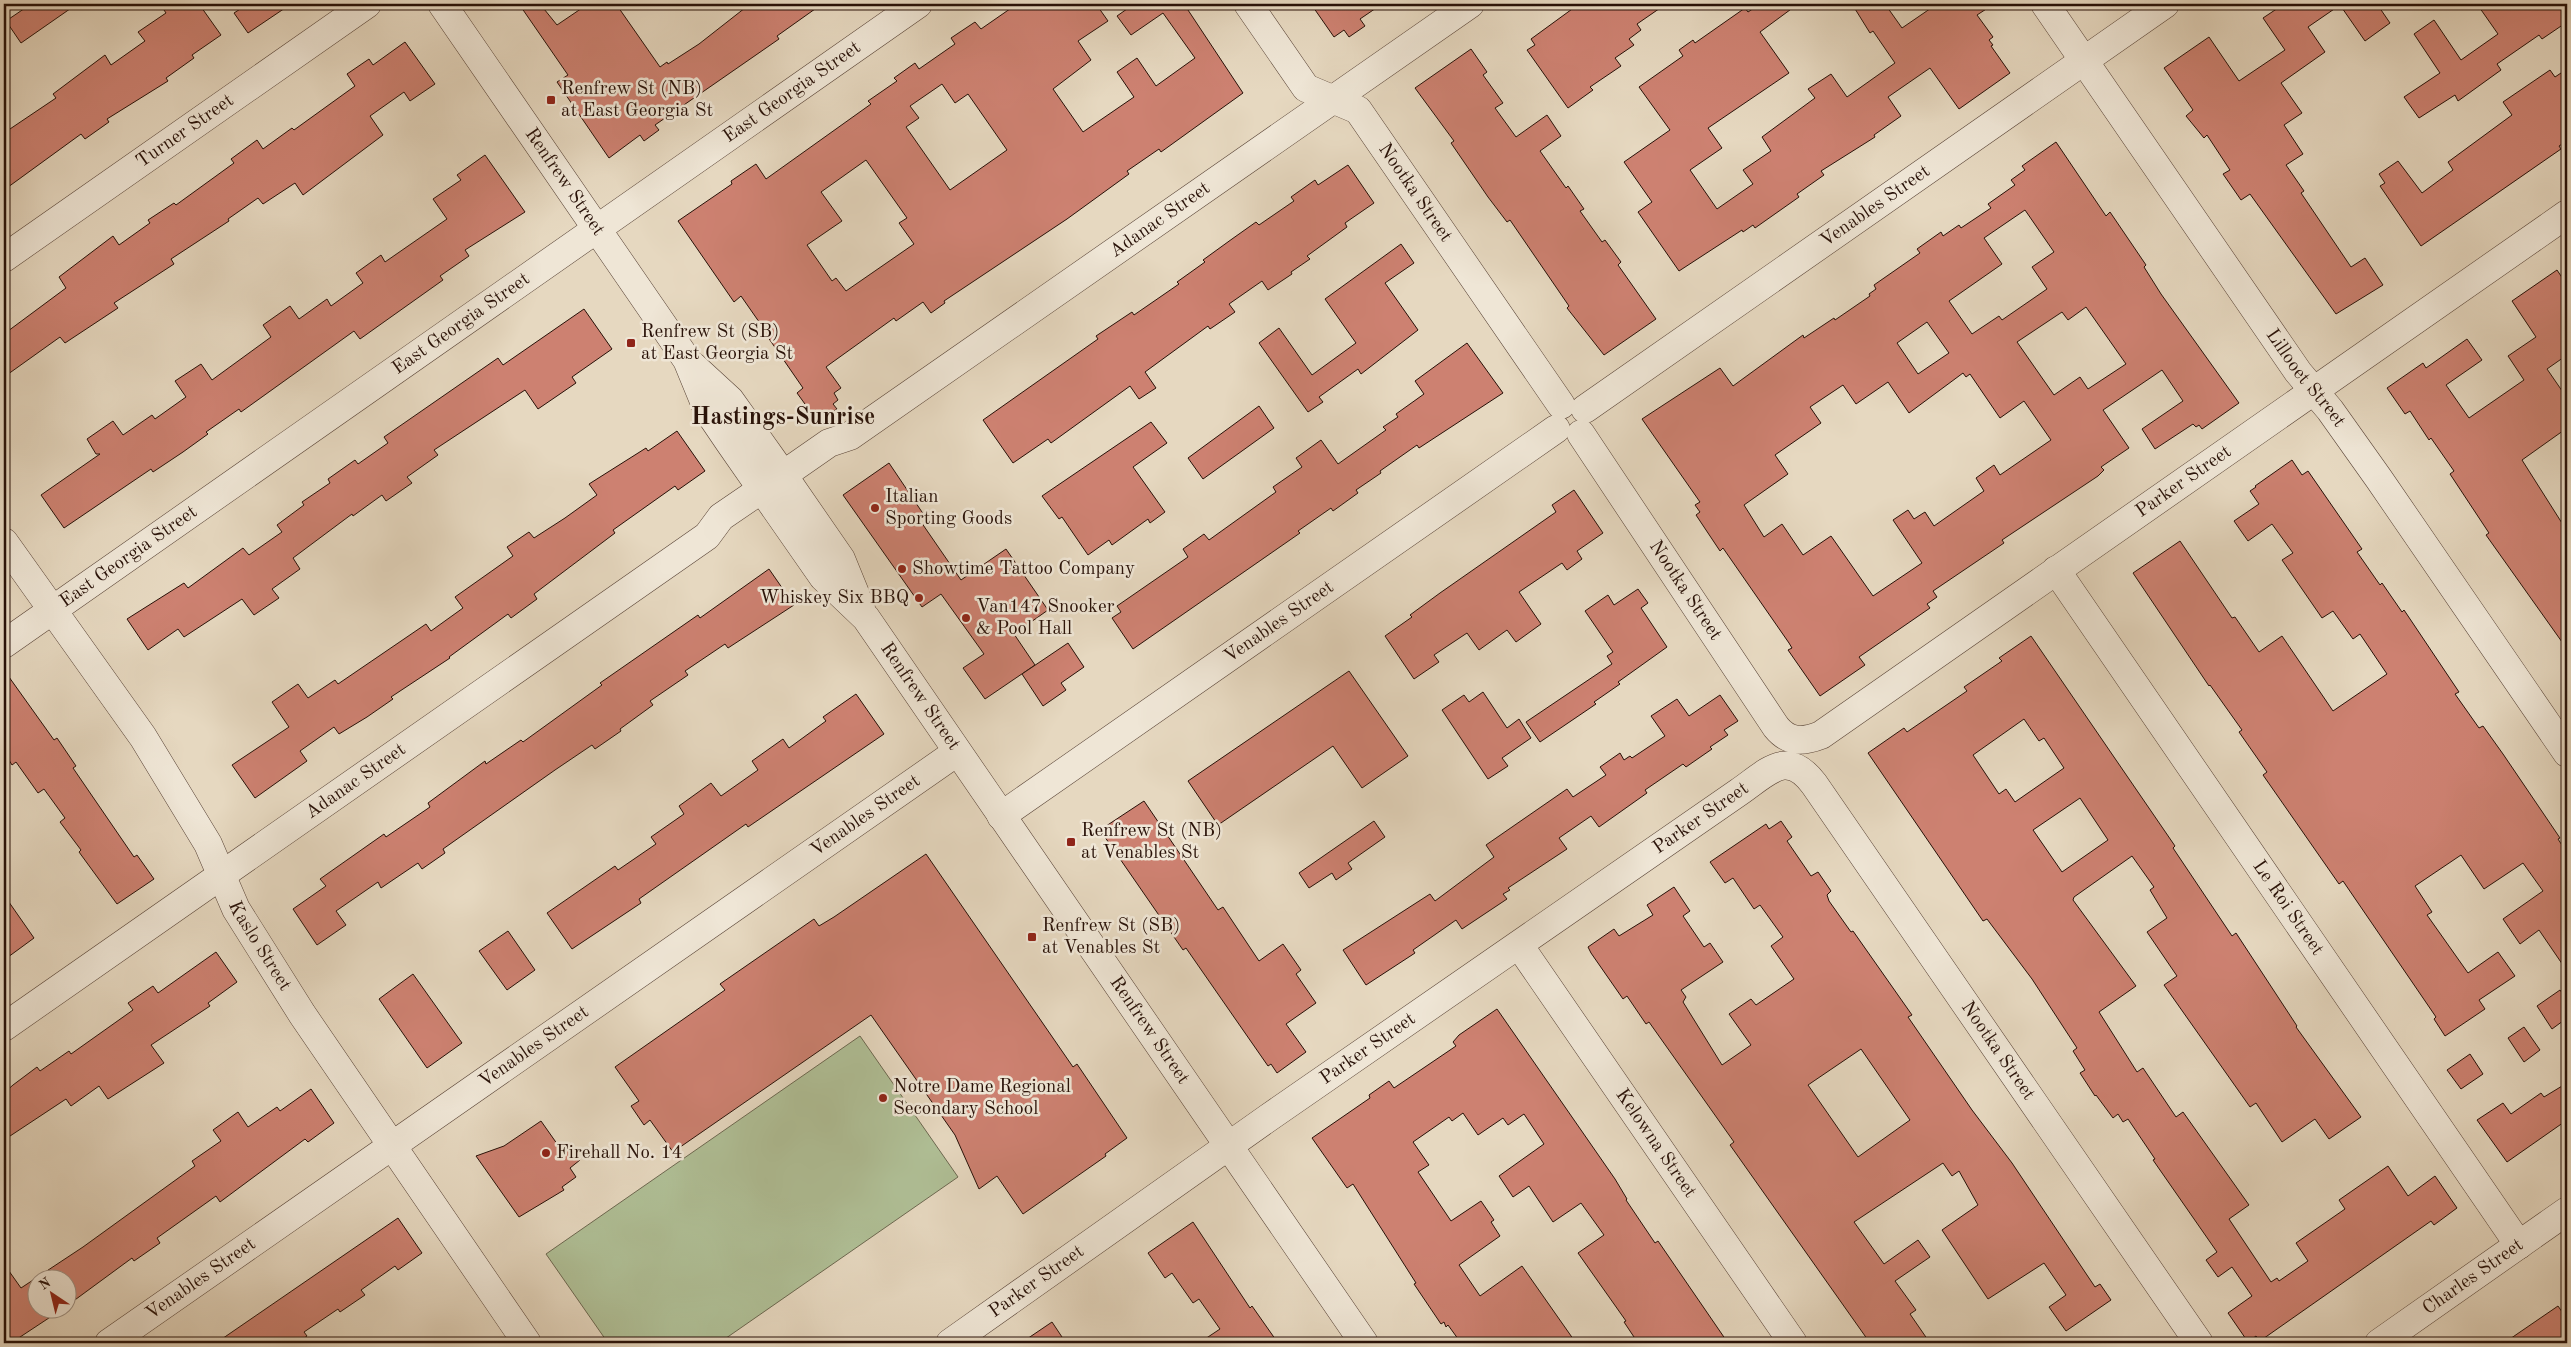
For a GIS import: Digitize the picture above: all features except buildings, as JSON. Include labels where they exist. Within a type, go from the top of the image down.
[{"type":"street","name":"Turner Street","points":[[4,258],[367,4]]},
{"type":"street","name":"Renfrew Street","points":[[442,4],[687,360],[708,411],[841,559],[866,618],[1227,1147],[1364,1343]]},
{"type":"street","name":"East Georgia Street","points":[[4,644],[918,4]]},
{"type":"street","name":"Nootka Street","points":[[1248,4],[1306,88],[1358,110],[1570,419],[1794,752],[1801,768],[1814,784],[2199,1343]]},
{"type":"street","name":"Adanac Street","points":[[4,1027],[707,536],[724,533],[828,443],[850,436],[1470,4]]},
{"type":"street","name":"Lillooet Street","points":[[2046,4],[2298,372],[2315,391],[2384,487],[2567,753]]},
{"type":"street","name":"Venables Street","points":[[1001,816],[2166,4]]},
{"type":"street","name":"Parker Street","points":[[950,1343],[1227,1147],[1778,766],[1803,741],[1821,735],[2567,214]]},
{"type":"street","name":"Kaslo Street","points":[[4,542],[143,737],[208,844],[236,909],[287,990],[391,1146],[527,1343]]},
{"type":"street","name":"Le Roi Street","points":[[2056,570],[2519,1245]]},
{"type":"street","name":"Venables Street","points":[[109,1343],[957,752]]},
{"type":"street","name":"Kelowna Street","points":[[1519,945],[1793,1343]]},
{"type":"street","name":"Charles Street","points":[[2379,1343],[2567,1211]]},
{"type":"green space","points":[[860,1036],[958,1177],[719,1343],[608,1343],[546,1254]]},
{"type":"place","name":"Renfrew St (NB) at East Georgia St","points":[[551,100]]},
{"type":"place","name":"Renfrew St (SB) at East Georgia St","points":[[631,343]]},
{"type":"place","name":"Italian Sporting Goods","points":[[875,508]]},
{"type":"place","name":"Showtime Tattoo Company","points":[[902,569]]},
{"type":"place","name":"Whiskey Six BBQ","points":[[919,598]]},
{"type":"place","name":"Van147 Snooker & Pool Hall","points":[[966,618]]},
{"type":"place","name":"Renfrew St (NB) at Venables St","points":[[1071,842]]},
{"type":"place","name":"Renfrew St (SB) at Venables St","points":[[1032,937]]},
{"type":"place","name":"Notre Dame Regional Secondary School","points":[[883,1098]]},
{"type":"place","name":"Firehall No. 14","points":[[546,1153]]},
{"type":"district","name":"Hastings-Sunrise","points":[[783,418]]}]
